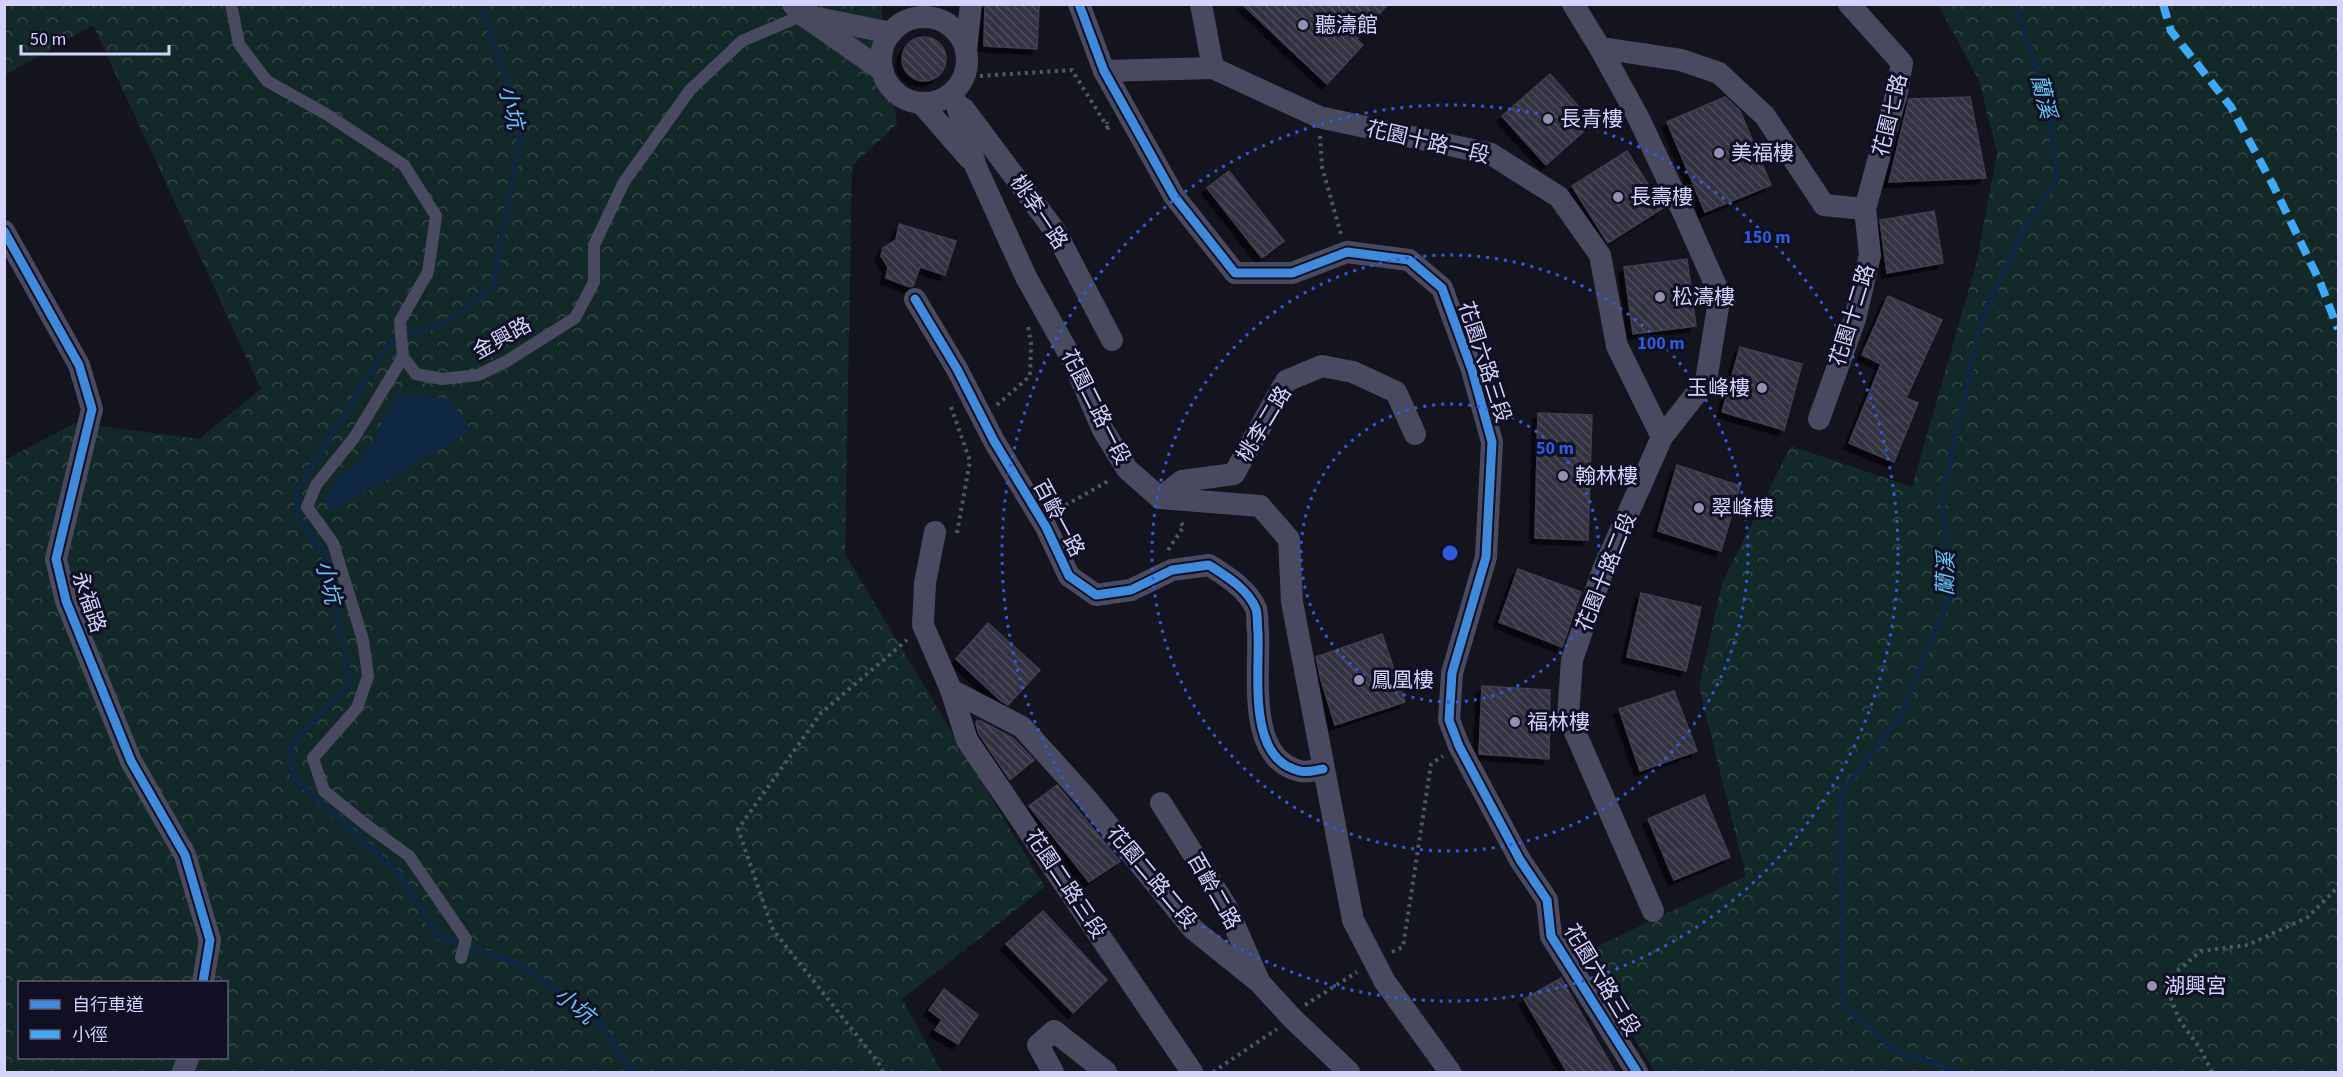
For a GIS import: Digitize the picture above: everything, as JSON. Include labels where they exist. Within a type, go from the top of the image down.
[{"type":"street","points":[[960,75],[964,43],[958,32],[949,24],[944,12],[911,17],[899,22],[882,44],[879,58],[887,84],[896,94],[907,101],[933,103],[960,75],[972,4]]},
{"type":"street","points":[[1079,4],[1104,71],[1213,68],[1201,4]]},
{"type":"street","name":"花園十路二段","points":[[1574,4],[1643,128],[1720,295],[1706,381],[1662,437],[1603,570],[1572,660],[1568,716],[1653,911]]},
{"type":"street","name":"花園七路","points":[[1849,4],[1902,63],[1898,92],[1865,209]]},
{"type":"street","points":[[798,10],[891,33]]},
{"type":"street","points":[[798,10],[883,71]]},
{"type":"street","points":[[1600,48],[1681,60],[1719,74],[1765,116],[1824,205],[1865,209]]},
{"type":"street","name":"花園十路一段","points":[[1213,68],[1319,117],[1491,154],[1559,196],[1600,255],[1617,346],[1662,437]]},
{"type":"street","name":"花園六路三段","points":[[1104,71],[1174,196],[1235,273],[1292,273],[1347,252],[1409,260],[1442,288],[1472,370],[1492,442],[1486,557],[1452,674],[1449,720],[1459,746],[1521,860],[1547,900],[1551,936],[1637,1072]]},
{"type":"street","name":"花園二路一段","points":[[960,75],[976,167],[1026,277],[1074,363],[1103,430],[1126,469],[1160,498]]},
{"type":"street","name":"桃李一路","points":[[960,75],[1055,231],[1112,340]]},
{"type":"street","points":[[921,103],[976,167]]},
{"type":"street","name":"花園十二路","points":[[1819,419],[1855,319],[1870,255],[1865,209]]},
{"type":"street","name":"永福路","points":[[4,231],[79,365],[92,409],[56,560],[66,601],[131,761],[185,855],[210,940],[203,981]]},
{"type":"street","name":"百齡一路","points":[[915,299],[994,441],[1046,527],[1069,576],[1096,595],[1131,590],[1172,570],[1209,565],[1239,586],[1256,609],[1260,660],[1258,701],[1264,738],[1283,765],[1302,772],[1323,769]]},
{"type":"street","name":"桃李二路","points":[[1160,498],[1182,481],[1234,474],[1286,381],[1322,366],[1353,372],[1396,392],[1415,434]]},
{"type":"street","points":[[1160,498],[1260,506],[1288,539],[1292,602],[1353,920],[1385,982],[1450,1072]]},
{"type":"street","points":[[924,626],[926,584],[946,535]]},
{"type":"street","name":"花園二路三段","points":[[924,626],[951,690],[967,740],[1192,1072]]},
{"type":"street","name":"花園二路二段","points":[[951,690],[1022,727],[1088,800],[1193,929],[1260,983],[1291,1017],[1349,1072]]},
{"type":"street","name":"百齡二路","points":[[1161,803],[1226,906],[1260,983]]},
{"type":"street","points":[[1053,1072],[1038,1045],[1054,1031],[1106,1072]]},
{"type":"lane","points":[[231,4],[239,44],[267,81],[326,114],[404,165],[436,216],[428,272],[400,321],[403,357],[354,438],[316,485],[307,507],[333,543],[363,640],[368,676],[357,708],[313,759],[324,791],[410,856],[466,939],[461,958]]},
{"type":"lane","name":"金興路","points":[[403,357],[416,374],[442,379],[478,375],[507,361],[574,318],[594,282],[594,245],[624,182],[690,90],[742,41],[798,10]]},
{"type":"path","points":[[960,75],[1072,70],[1108,128],[1107,117]]},
{"type":"path","points":[[1319,117],[1322,167],[1347,252]]},
{"type":"path","points":[[981,415],[1030,376],[1031,344],[1027,320]]},
{"type":"path","points":[[946,535],[970,461],[948,398],[967,389]]},
{"type":"path","points":[[1058,509],[1117,476]]},
{"type":"path","points":[[1160,498],[1184,526],[1165,554]]},
{"type":"path","points":[[883,1072],[878,1062],[773,930],[738,829],[821,713],[924,626]]},
{"type":"path","points":[[1213,1072],[1375,961],[1402,947],[1431,764],[1459,746]]},
{"type":"path","points":[[2212,1072],[2200,1048],[2180,1021],[2164,982],[2201,951],[2248,945],[2308,917],[2338,887]]},
{"type":"green space","points":[[5,5],[881,5],[897,124],[852,166],[845,554],[1045,887],[902,999],[942,1072],[5,1072],[5,460],[75,423],[199,439],[261,389],[93,25],[5,75]]},
{"type":"green space","points":[[1938,5],[2338,5],[2338,1072],[1655,1072],[1583,953],[1746,876],[1699,687],[1722,583],[1791,446],[1912,487],[1977,261],[1997,153],[1979,80]]},
{"type":"water","points":[[397,393],[450,399],[471,431],[330,513],[324,499],[337,479],[354,466],[371,444]]},
{"type":"building","points":[[985,4],[1039,4],[1037,49],[984,46]]},
{"type":"building","name":"聽濤館","points":[[1242,4],[1388,4],[1357,39],[1363,45],[1327,84]]},
{"type":"building","points":[[924,37],[933,38],[940,43],[945,50],[945,68],[940,75],[933,80],[924,81],[915,80],[908,75],[903,68],[902,59],[903,50],[908,43],[915,38]]},
{"type":"building","name":"長青樓","points":[[1550,74],[1593,123],[1546,165],[1502,116]]},
{"type":"building","name":"美福樓","points":[[1725,97],[1740,111],[1771,185],[1705,212],[1667,122]]},
{"type":"building","points":[[1970,97],[1986,178],[1889,182],[1909,99]]},
{"type":"building","name":"長壽樓","points":[[1627,151],[1663,208],[1608,243],[1572,186]]},
{"type":"building","points":[[1229,171],[1284,241],[1262,258],[1207,188]]},
{"type":"building","points":[[1934,211],[1943,263],[1887,273],[1880,220]]},
{"type":"building","points":[[899,224],[956,241],[945,275],[920,267],[913,286],[910,287],[886,278],[888,267],[881,256],[883,248],[896,240]]},
{"type":"building","name":"松濤樓","points":[[1687,259],[1696,326],[1633,334],[1624,267]]},
{"type":"building","points":[[1888,296],[1942,320],[1906,398],[1918,403],[1894,462],[1849,443],[1881,364],[1862,355]]},
{"type":"building","name":"玉峰樓","points":[[1740,347],[1802,364],[1784,430],[1722,412]]},
{"type":"building","name":"翰林樓","points":[[1538,413],[1592,415],[1588,540],[1535,538]]},
{"type":"building","name":"翠峰樓","points":[[1677,465],[1740,486],[1721,551],[1658,531]]},
{"type":"building","points":[[1518,569],[1581,592],[1562,647],[1499,622]]},
{"type":"building","points":[[1641,593],[1701,607],[1686,671],[1627,657]]},
{"type":"building","points":[[988,623],[1040,670],[1008,705],[956,659]]},
{"type":"building","name":"鳳凰樓","points":[[1382,634],[1405,702],[1335,725],[1316,657]]},
{"type":"building","name":"福林樓","points":[[1482,686],[1550,690],[1549,759],[1479,754]]},
{"type":"building","points":[[1674,691],[1697,751],[1640,771],[1619,709]]},
{"type":"building","points":[[977,721],[1013,738],[1034,760],[1010,780],[979,734]]},
{"type":"building","points":[[1057,785],[1120,861],[1089,882],[1029,806]]},
{"type":"building","points":[[1704,795],[1730,857],[1674,880],[1648,819]]},
{"type":"building","points":[[1043,911],[1107,980],[1073,1013],[1006,944]]},
{"type":"building","points":[[1561,978],[1615,1072],[1567,1072],[1524,999]]},
{"type":"building","points":[[944,989],[978,1015],[958,1044],[935,1030],[942,1020],[929,1010]]},
{"type":"waterway","name":"小坑","points":[[481,4],[522,127],[493,286],[450,320],[390,342],[298,488],[297,516],[327,559],[350,682],[290,748],[293,777],[399,874],[437,935],[521,965],[594,1016],[633,1072]]},
{"type":"waterway","name":"蘭溪","points":[[1961,1072],[1896,1051],[1843,1005],[1841,792],[1900,718],[1950,594],[1942,496],[1982,319],[2024,229],[2057,179],[2049,106],[2015,4]]},
{"type":"marked path","points":[[2163,4],[2171,31],[2231,107],[2273,185],[2320,282],[2338,329]]},
{"type":"cycle path","points":[[1079,4],[1104,71],[1174,196],[1235,273],[1292,273],[1347,252],[1409,260],[1442,288],[1472,370],[1492,442],[1486,557],[1452,673],[1449,720],[1459,746],[1520,860],[1547,900],[1551,936],[1637,1072]]},
{"type":"cycle path","points":[[4,231],[79,365],[92,409],[56,559],[66,601],[131,761],[185,855],[210,940],[203,981]]},
{"type":"cycle path","points":[[915,299],[957,369],[994,441],[1046,527],[1069,576],[1096,595],[1131,590],[1172,570],[1209,565],[1229,578],[1248,595],[1257,611],[1260,713],[1264,733],[1271,750],[1283,763],[1300,771],[1323,769]]},
{"type":"place","name":"聽濤館","points":[[1303,25]]},
{"type":"place","name":"長青樓","points":[[1548,119]]},
{"type":"place","name":"美福樓","points":[[1719,153]]},
{"type":"place","name":"長壽樓","points":[[1618,197]]},
{"type":"place","name":"松濤樓","points":[[1660,297]]},
{"type":"place","name":"玉峰樓","points":[[1762,388]]},
{"type":"place","name":"翰林樓","points":[[1563,476]]},
{"type":"place","name":"翠峰樓","points":[[1699,508]]},
{"type":"place","name":"鳳凰樓","points":[[1359,680]]},
{"type":"place","name":"福林樓","points":[[1515,722]]},
{"type":"place","name":"湖興宮","points":[[2152,986]]}]
